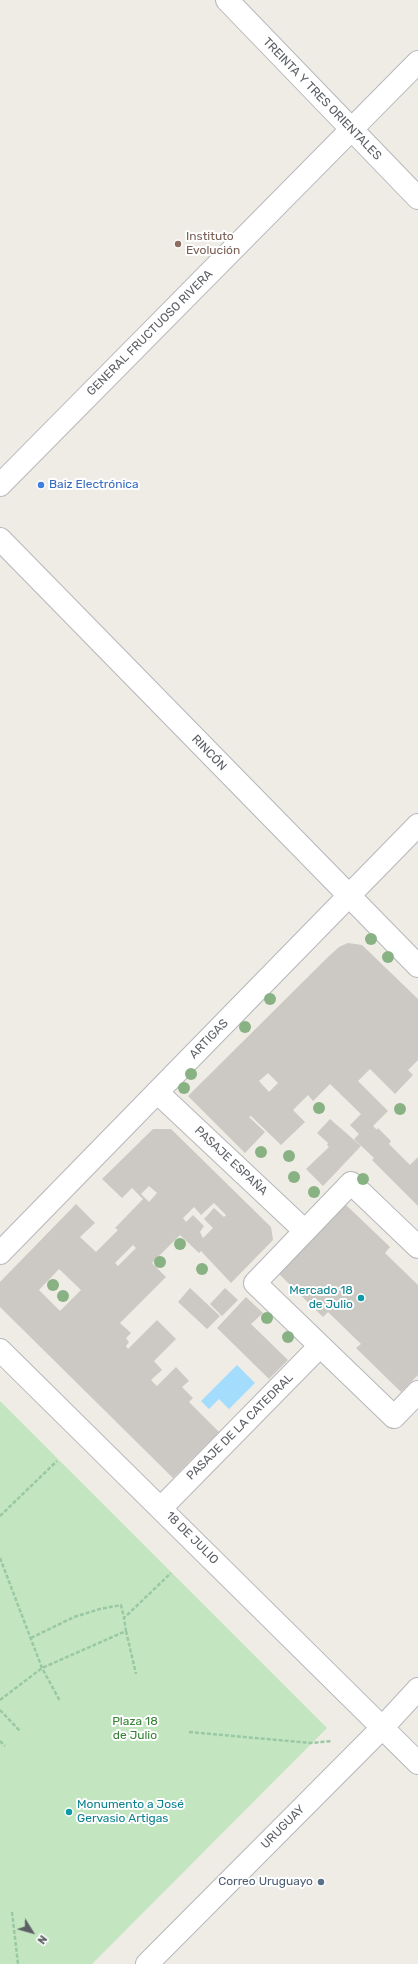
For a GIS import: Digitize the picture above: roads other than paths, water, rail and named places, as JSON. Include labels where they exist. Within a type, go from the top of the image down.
[{"type":"street","name":"TREINTA Y TRES ORIENTALES","points":[[227,0],[418,198]]},
{"type":"street","name":"GENERAL FRUCTUOSO RIVERA","points":[[0,485],[418,62]]},
{"type":"street","name":"RINCÓN","points":[[0,539],[418,966]]},
{"type":"street","name":"ARTIGAS","points":[[0,1253],[418,825]]},
{"type":"street","name":"PASAJE ESPAÑA","points":[[157,1092],[305,1231]]},
{"type":"street","points":[[418,1247],[351,1183],[255,1283],[394,1417],[418,1392]]},
{"type":"street","name":"PASAJE DE LA CATEDRAL","points":[[161,1508],[320,1346]]},
{"type":"street","name":"18 DE JULIO","points":[[0,1350],[418,1763]]},
{"type":"street","name":"URUGUAY","points":[[147,1964],[418,1690]]},
{"type":"water","points":[[237,1365],[255,1383],[229,1409],[219,1399],[209,1409],[201,1401]]},
{"type":"place","name":"Instituto Evolución","points":[[178,244]]},
{"type":"place","name":"Baiz Electrónica","points":[[41,485]]},
{"type":"place","name":"Mercado 18 de Julio","points":[[361,1298]]},
{"type":"place","name":"Monumento a José Gervasio Artigas","points":[[69,1812]]},
{"type":"place","name":"Correo Uruguayo","points":[[321,1882]]},
{"type":"park label","name":"Plaza 18 de Julio","points":[[135,1729]]}]
